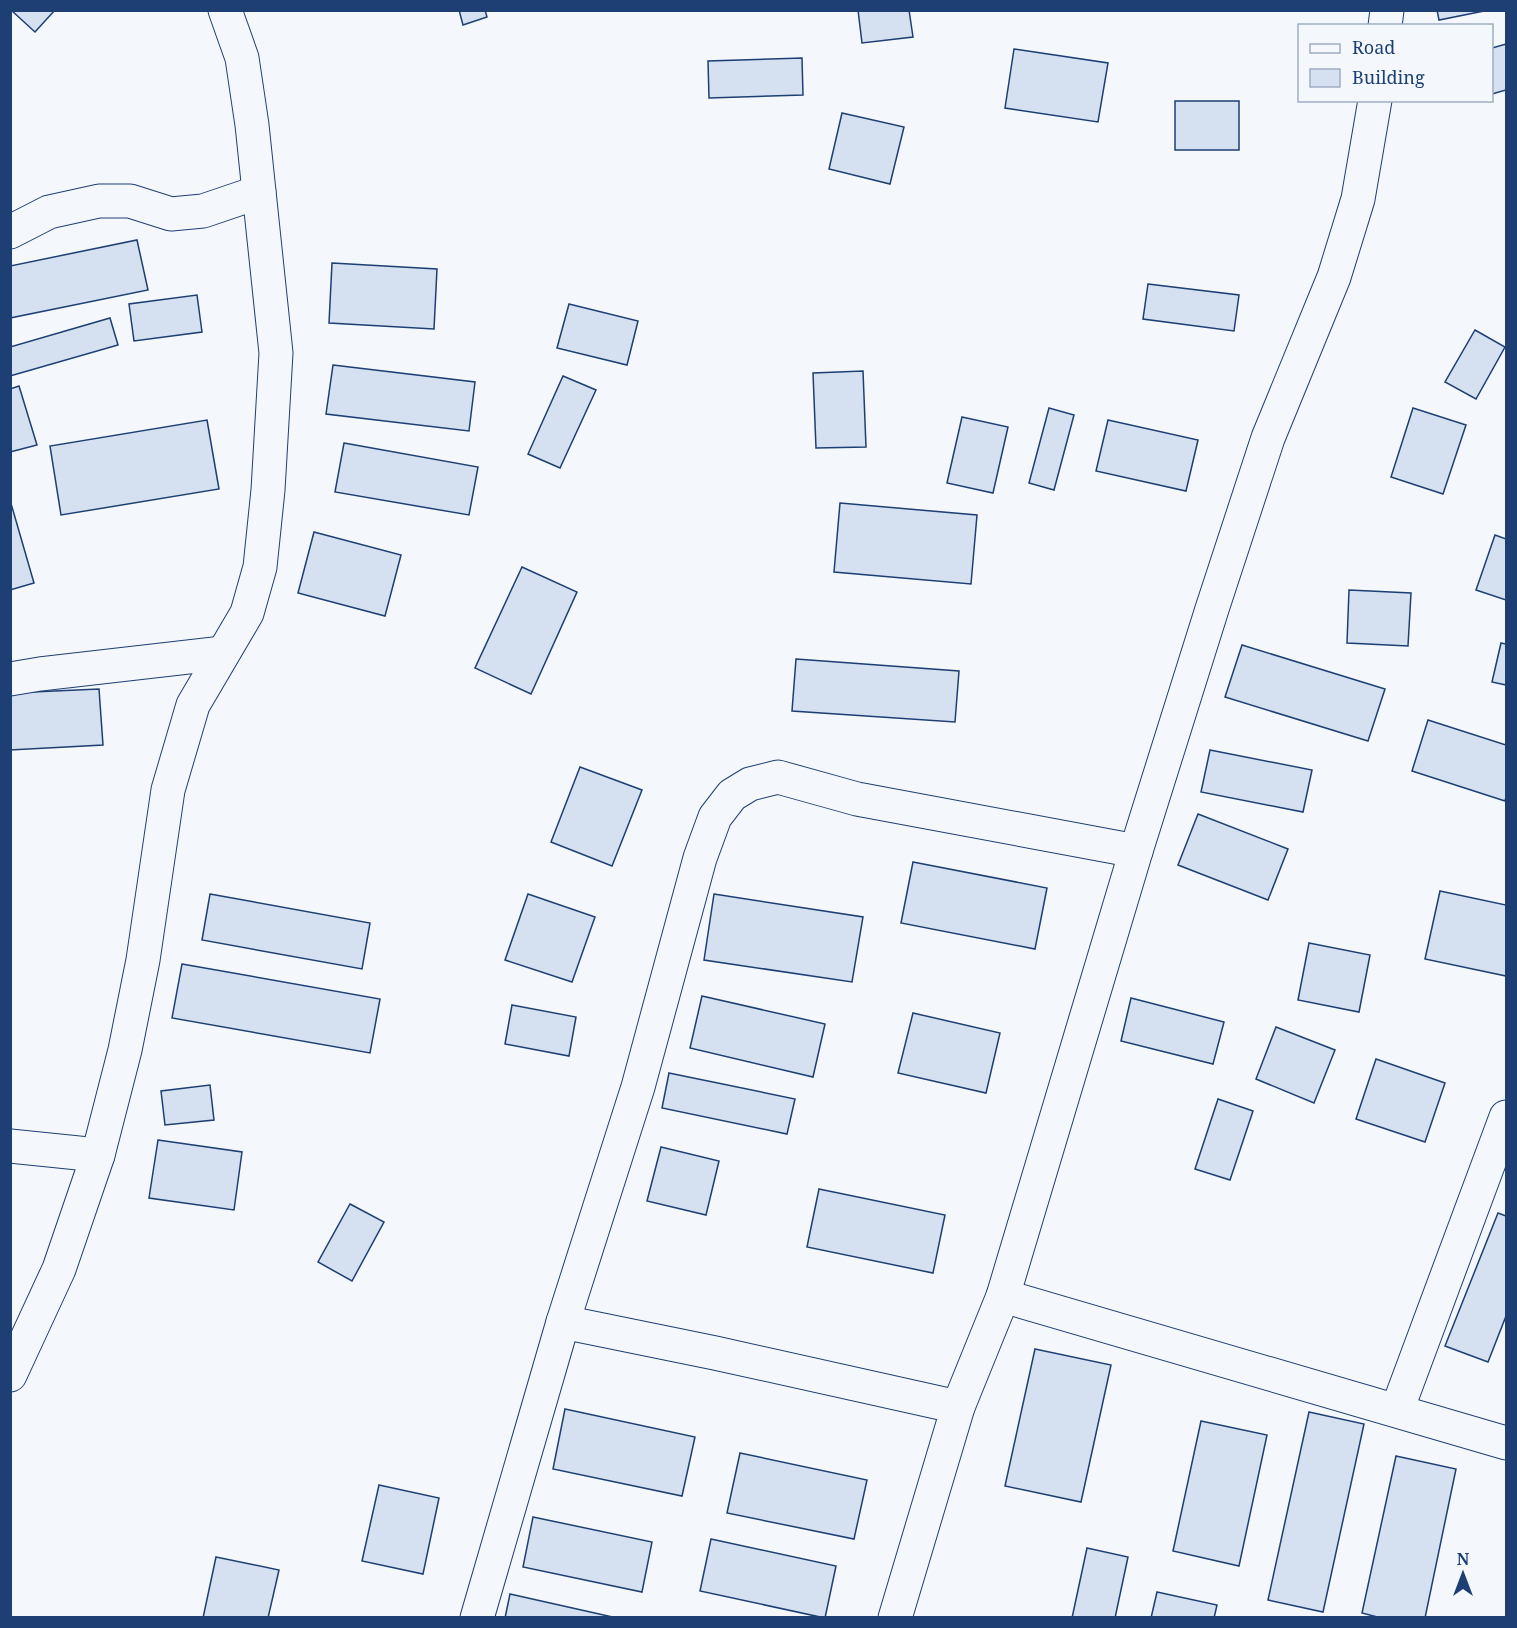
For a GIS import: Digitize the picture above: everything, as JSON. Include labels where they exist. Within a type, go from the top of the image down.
[{"type":"street","points":[[10,1375],[59,1269],[98,1155],[125,1050],[141,971],[168,790],[193,705],[247,613],[260,567],[268,490],[276,353],[252,125],[242,58],[225,10]]},
{"type":"street","points":[[895,1617],[958,1407],[1003,1296],[1136,851],[1212,609],[1268,438],[1334,277],[1359,199],[1375,102]]},
{"type":"street","points":[[10,232],[50,212],[99,201],[130,201],[171,214],[203,211],[259,192]]},
{"type":"street","points":[[10,679],[223,653]]},
{"type":"street","points":[[477,1617],[563,1322],[638,1088],[700,858],[715,817],[732,795],[750,784],[778,777],[857,799],[1136,851]]},
{"type":"street","points":[[1396,1410],[1506,1117]]},
{"type":"street","points":[[10,1146],[98,1155]]},
{"type":"street","points":[[1003,1296],[1506,1443]]},
{"type":"street","points":[[563,1322],[958,1407]]},
{"type":"building","points":[[11,10],[55,10],[35,32]]},
{"type":"building","points":[[459,10],[485,10],[487,17],[463,25]]},
{"type":"building","points":[[858,10],[909,10],[913,37],[862,43]]},
{"type":"building","points":[[1437,10],[1489,10],[1439,20]]},
{"type":"building","points":[[1506,44],[1506,90],[1493,94],[1493,48]]},
{"type":"building","points":[[1014,49],[1108,63],[1098,122],[1005,108]]},
{"type":"building","points":[[802,58],[803,95],[709,98],[708,61]]},
{"type":"building","points":[[1175,101],[1239,101],[1239,150],[1175,150]]},
{"type":"building","points":[[842,113],[904,127],[890,184],[829,169]]},
{"type":"building","points":[[137,240],[148,290],[10,318],[10,266]]},
{"type":"building","points":[[332,263],[437,269],[434,329],[329,323]]},
{"type":"building","points":[[1148,284],[1239,295],[1234,331],[1143,319]]},
{"type":"building","points":[[197,295],[202,332],[134,341],[129,304]]},
{"type":"building","points":[[569,304],[638,321],[627,365],[557,348]]},
{"type":"building","points":[[110,318],[118,345],[10,376],[10,347]]},
{"type":"building","points":[[1475,330],[1505,347],[1476,399],[1445,382]]},
{"type":"building","points":[[333,365],[475,382],[469,431],[326,414]]},
{"type":"building","points":[[863,371],[866,447],[816,448],[813,373]]},
{"type":"building","points":[[563,376],[596,390],[560,468],[528,454]]},
{"type":"building","points":[[19,386],[37,445],[10,452],[10,389]]},
{"type":"building","points":[[1049,408],[1074,415],[1054,490],[1029,483]]},
{"type":"building","points":[[1413,408],[1466,425],[1443,494],[1391,477]]},
{"type":"building","points":[[962,417],[1008,427],[993,493],[947,483]]},
{"type":"building","points":[[207,420],[219,489],[61,515],[50,446]]},
{"type":"building","points":[[1108,420],[1198,440],[1186,491],[1096,471]]},
{"type":"building","points":[[344,443],[478,467],[469,515],[335,492]]},
{"type":"building","points":[[10,500],[34,583],[10,590]]},
{"type":"building","points":[[840,503],[977,515],[971,584],[834,572]]},
{"type":"building","points":[[314,532],[401,555],[385,616],[298,593]]},
{"type":"building","points":[[1495,535],[1506,539],[1506,600],[1476,590]]},
{"type":"building","points":[[522,567],[577,592],[531,694],[475,668]]},
{"type":"building","points":[[1349,590],[1411,593],[1408,646],[1347,643]]},
{"type":"building","points":[[1501,643],[1506,644],[1506,685],[1492,682]]},
{"type":"building","points":[[1242,645],[1385,689],[1368,741],[1225,697]]},
{"type":"building","points":[[796,659],[959,671],[955,722],[792,711]]},
{"type":"building","points":[[99,689],[103,745],[10,750],[10,693]]},
{"type":"building","points":[[1428,720],[1506,745],[1505,801],[1412,771]]},
{"type":"building","points":[[1210,750],[1312,770],[1303,812],[1201,792]]},
{"type":"building","points":[[580,767],[642,790],[612,866],[551,842]]},
{"type":"building","points":[[1198,814],[1288,849],[1268,900],[1178,865]]},
{"type":"building","points":[[913,862],[1047,888],[1035,949],[901,923]]},
{"type":"building","points":[[1440,891],[1506,905],[1506,976],[1425,959]]},
{"type":"building","points":[[210,894],[370,923],[362,969],[202,940]]},
{"type":"building","points":[[528,894],[595,917],[572,982],[505,960]]},
{"type":"building","points":[[714,894],[863,917],[852,982],[704,960]]},
{"type":"building","points":[[1309,943],[1370,955],[1359,1012],[1298,1000]]},
{"type":"building","points":[[182,964],[380,999],[370,1053],[172,1018]]},
{"type":"building","points":[[702,996],[825,1024],[813,1077],[690,1048]]},
{"type":"building","points":[[1131,998],[1224,1022],[1213,1064],[1121,1041]]},
{"type":"building","points":[[512,1005],[576,1017],[569,1056],[505,1044]]},
{"type":"building","points":[[913,1013],[1000,1033],[986,1093],[898,1073]]},
{"type":"building","points":[[1276,1027],[1335,1050],[1314,1103],[1256,1079]]},
{"type":"building","points":[[1376,1059],[1445,1083],[1425,1142],[1356,1119]]},
{"type":"building","points":[[669,1073],[795,1099],[787,1134],[662,1108]]},
{"type":"building","points":[[210,1085],[214,1120],[165,1125],[161,1091]]},
{"type":"building","points":[[1218,1099],[1253,1111],[1230,1180],[1195,1169]]},
{"type":"building","points":[[158,1140],[242,1152],[234,1210],[149,1198]]},
{"type":"building","points":[[661,1147],[719,1161],[706,1215],[647,1201]]},
{"type":"building","points":[[819,1189],[945,1215],[933,1273],[807,1247]]},
{"type":"building","points":[[350,1204],[384,1222],[352,1281],[318,1262]]},
{"type":"building","points":[[1498,1213],[1506,1216],[1506,1316],[1488,1362],[1445,1346]]},
{"type":"building","points":[[1035,1349],[1111,1365],[1081,1502],[1005,1486]]},
{"type":"building","points":[[565,1409],[695,1437],[682,1496],[553,1469]]},
{"type":"building","points":[[1309,1412],[1364,1424],[1323,1612],[1268,1600]]},
{"type":"building","points":[[1201,1421],[1267,1435],[1239,1566],[1173,1551]]},
{"type":"building","points":[[740,1453],[867,1480],[854,1539],[727,1513]]},
{"type":"building","points":[[1396,1456],[1456,1469],[1425,1618],[1381,1618],[1362,1613]]},
{"type":"building","points":[[379,1485],[439,1498],[423,1574],[362,1561]]},
{"type":"building","points":[[533,1517],[652,1542],[642,1592],[523,1567]]},
{"type":"building","points":[[711,1539],[836,1566],[825,1618],[700,1591]]},
{"type":"building","points":[[1087,1548],[1128,1557],[1115,1618],[1072,1618]]},
{"type":"building","points":[[216,1557],[279,1570],[268,1618],[203,1618]]},
{"type":"building","points":[[1157,1592],[1217,1605],[1214,1618],[1151,1618]]},
{"type":"building","points":[[510,1594],[617,1618],[505,1618]]}]
